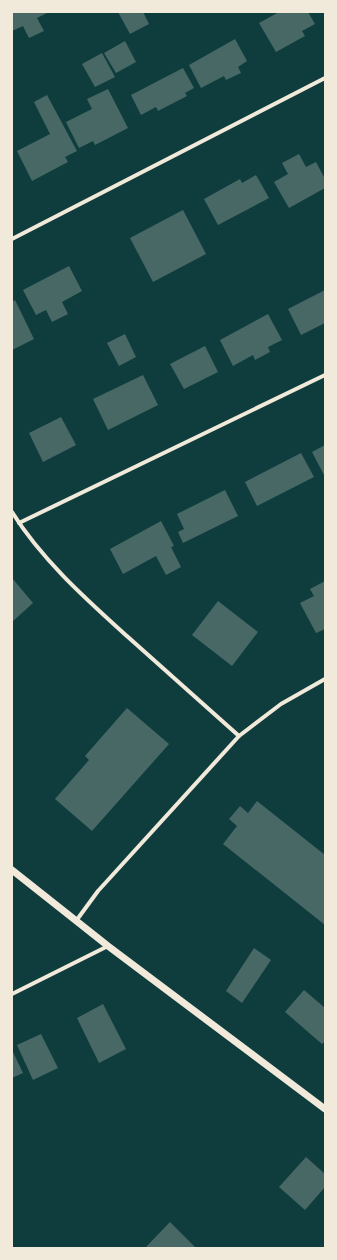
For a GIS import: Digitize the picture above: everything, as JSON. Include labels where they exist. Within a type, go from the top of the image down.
[{"type":"street","points":[[12,239],[325,78]]},
{"type":"street","points":[[19,523],[325,375]]},
{"type":"street","points":[[12,512],[39,549],[64,577],[107,618],[239,736]]},
{"type":"street","points":[[76,921],[98,891],[239,736],[280,704],[325,679]]},
{"type":"street","points":[[12,870],[108,946],[325,1108]]},
{"type":"street","points":[[12,994],[108,946]]},
{"type":"building","points":[[12,12],[49,12],[37,18],[44,31],[29,38],[23,26],[12,31]]},
{"type":"building","points":[[118,12],[143,12],[149,24],[130,34]]},
{"type":"building","points":[[279,12],[308,12],[315,24],[302,31],[305,36],[276,52],[259,23]]},
{"type":"building","points":[[235,39],[247,61],[238,67],[241,73],[226,80],[224,76],[201,88],[189,65]]},
{"type":"building","points":[[125,41],[136,62],[116,73],[104,53]]},
{"type":"building","points":[[102,53],[115,77],[95,87],[82,64]]},
{"type":"building","points":[[183,68],[194,88],[185,93],[187,96],[158,111],[156,107],[141,115],[131,95]]},
{"type":"building","points":[[108,89],[128,128],[95,145],[93,141],[79,148],[66,122],[92,109],[87,99]]},
{"type":"building","points":[[47,95],[77,151],[65,157],[68,162],[32,181],[17,151],[50,134],[34,102]]},
{"type":"building","points":[[299,154],[306,167],[316,162],[325,179],[325,188],[289,208],[274,182],[288,174],[282,163]]},
{"type":"building","points":[[256,175],[269,198],[218,225],[204,199],[240,179],[242,183]]},
{"type":"building","points":[[183,210],[206,254],[153,282],[130,238]]},
{"type":"building","points":[[69,266],[82,291],[62,302],[68,314],[52,322],[46,310],[36,315],[23,290]]},
{"type":"building","points":[[325,290],[325,323],[301,335],[288,309]]},
{"type":"building","points":[[15,300],[34,339],[12,350],[12,302]]},
{"type":"building","points":[[268,314],[282,340],[268,347],[270,352],[255,360],[253,355],[233,366],[220,340]]},
{"type":"building","points":[[125,334],[136,357],[119,366],[107,343]]},
{"type":"building","points":[[205,346],[218,372],[184,389],[170,364]]},
{"type":"building","points":[[143,375],[158,405],[108,430],[93,399]]},
{"type":"building","points":[[61,417],[76,445],[43,462],[29,433]]},
{"type":"building","points":[[325,445],[325,474],[324,475],[312,452]]},
{"type":"building","points":[[301,453],[314,477],[257,506],[245,482]]},
{"type":"building","points":[[225,490],[238,516],[183,543],[178,532],[184,529],[177,514]]},
{"type":"building","points":[[161,521],[174,546],[171,547],[181,567],[166,575],[156,556],[123,574],[110,549]]},
{"type":"building","points":[[12,578],[33,603],[12,622]]},
{"type":"building","points":[[325,581],[325,629],[316,633],[300,603],[314,596],[310,589]]},
{"type":"building","points":[[218,601],[258,632],[232,666],[192,635]]},
{"type":"building","points":[[127,708],[169,744],[92,831],[55,799],[89,760],[85,756]]},
{"type":"building","points":[[257,801],[325,855],[325,925],[223,844],[237,826],[229,819],[240,806],[248,813]]},
{"type":"building","points":[[254,948],[271,960],[242,1003],[226,991]]},
{"type":"building","points":[[304,990],[325,1008],[325,1041],[322,1044],[285,1012]]},
{"type":"building","points":[[103,1004],[126,1049],[99,1063],[77,1018]]},
{"type":"building","points":[[41,1034],[58,1068],[33,1080],[17,1045]]},
{"type":"building","points":[[12,1050],[23,1073],[12,1078]]},
{"type":"building","points":[[306,1157],[325,1174],[325,1187],[305,1210],[279,1187]]},
{"type":"building","points":[[170,1222],[196,1248],[145,1248]]}]
